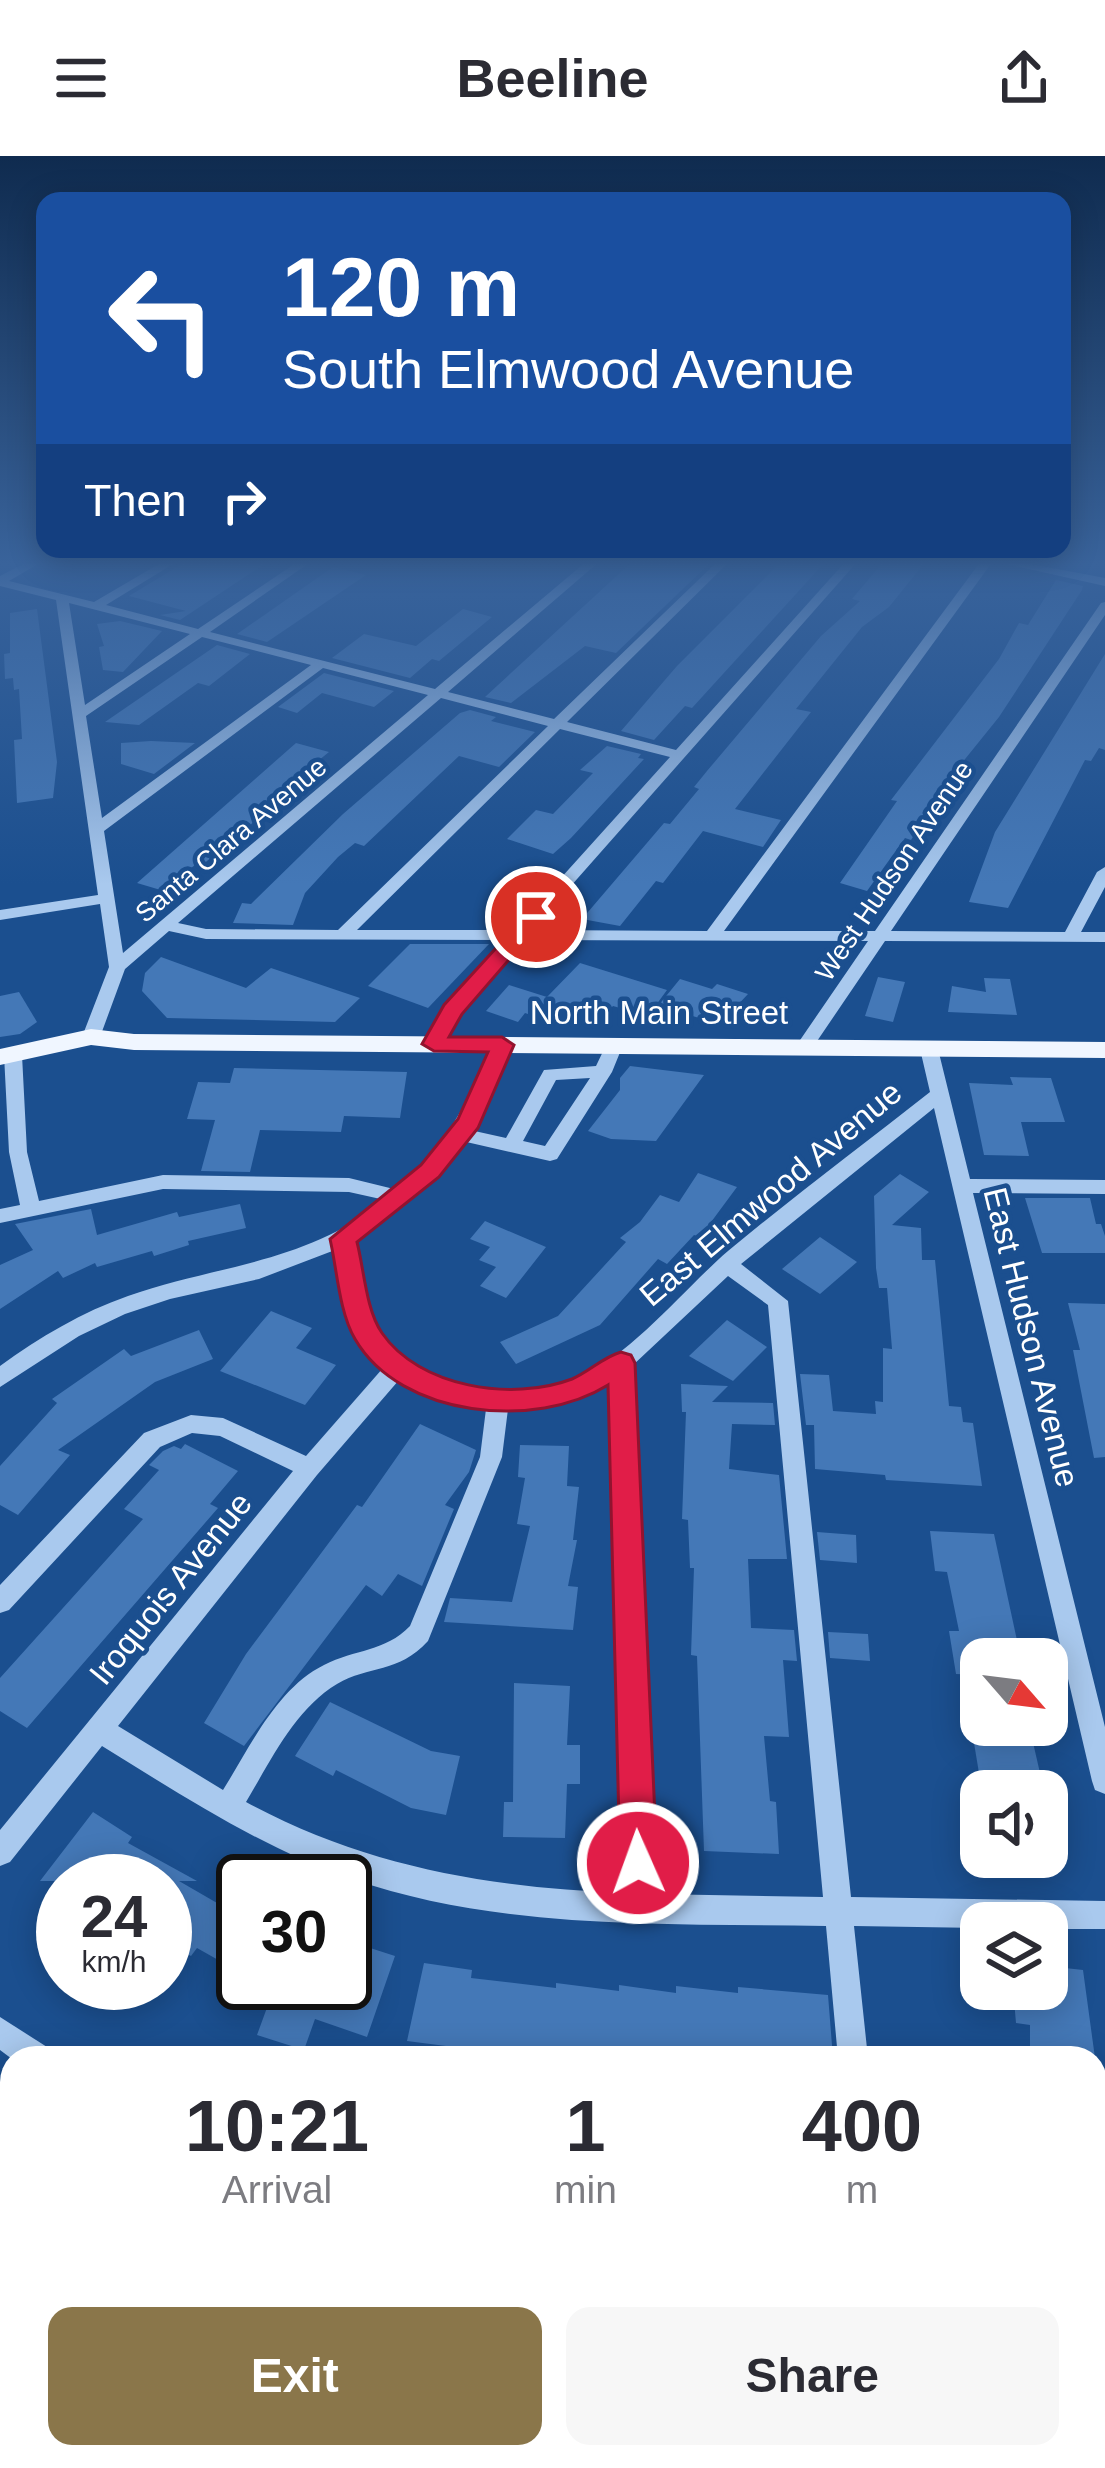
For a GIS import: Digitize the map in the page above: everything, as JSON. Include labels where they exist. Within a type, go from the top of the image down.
[{"type":"main road","name":"North Main Street","points":[[6,1056],[92,1037],[134,1042],[1105,1050]]},
{"type":"street","points":[[73,669],[118,967],[92,1037]]},
{"type":"street","points":[[80,714],[146,669]]},
{"type":"street","points":[[97,829],[313,669]]},
{"type":"street","points":[[339,669],[678,755]]},
{"type":"street","name":"Santa Clara Avenue","points":[[118,967],[468,669]]},
{"type":"street","points":[[344,934],[613,669]]},
{"type":"street","points":[[434,1044],[452,1010],[755,669]]},
{"type":"street","points":[[713,934],[907,669]]},
{"type":"street","name":"West Hudson Avenue","points":[[805,1046],[1061,669]]},
{"type":"street","points":[[1071,936],[1105,872]]},
{"type":"street","points":[[0,915],[107,898]]},
{"type":"street","points":[[167,926],[206,934],[1105,937]]},
{"type":"street","points":[[0,1378],[76,1327],[118,1307],[254,1272],[343,1239],[400,1197],[461,1134],[483,1097],[502,1045]]},
{"type":"street","points":[[461,1134],[550,1154],[603,1072],[614,1045]]},
{"type":"street","name":"East Hudson Avenue","points":[[929,1049],[1105,1780]]},
{"type":"street","points":[[6,1056],[31,1209]]},
{"type":"street","points":[[512,1145],[550,1074],[603,1072]]},
{"type":"street","name":"East Elmwood Avenue","points":[[396,1368],[441,1389],[498,1400],[577,1390],[621,1363],[726,1264],[939,1094]]},
{"type":"street","points":[[0,1180],[23,1175]]},
{"type":"street","points":[[0,1216],[163,1182],[350,1185],[400,1197]]},
{"type":"street","points":[[961,1186],[1105,1187]]},
{"type":"street","points":[[343,1239],[362,1326],[396,1368]]},
{"type":"street","points":[[726,1264],[778,1301],[852,2046]]},
{"type":"street","points":[[621,1363],[640,1908]]},
{"type":"street","name":"Iroquois Avenue","points":[[0,1852],[309,1468],[396,1368]]},
{"type":"street","points":[[226,1808],[273,1737],[326,1676],[405,1652],[419,1633],[491,1457],[498,1400]]},
{"type":"street","points":[[0,1602],[152,1440],[191,1424],[223,1426],[309,1468]]},
{"type":"street","points":[[99,1729],[226,1808],[355,1866],[442,1889],[555,1904],[640,1908],[1105,1915]]},
{"type":"building","points":[[5,669],[45,669],[57,762],[53,798],[17,803],[14,740],[22,739],[19,689],[14,690],[13,678],[5,679]]},
{"type":"building","points":[[182,669],[231,669],[209,686],[198,683],[139,725],[105,722]]},
{"type":"building","points":[[374,669],[421,669],[410,678]]},
{"type":"building","points":[[516,669],[555,669],[511,703],[485,697]]},
{"type":"building","points":[[675,669],[728,669],[654,740],[621,731]]},
{"type":"building","points":[[793,669],[828,669],[796,709],[811,712],[735,809],[781,820],[763,847],[703,831],[663,883],[656,881],[620,926],[582,919],[664,823],[670,824],[699,789],[694,787]]},
{"type":"building","points":[[991,669],[1030,669],[911,840],[905,838],[867,891],[840,883],[897,801],[891,800]]},
{"type":"building","points":[[1096,669],[1105,669],[1105,750],[1099,748],[1091,761],[1085,760],[1008,908],[969,902],[995,832]]},
{"type":"building","points":[[324,673],[394,691],[374,707],[322,693],[297,713],[278,707]]},
{"type":"building","points":[[470,710],[496,717],[491,721],[535,732],[499,767],[459,756],[364,846],[355,843],[338,857],[305,893],[293,925],[233,923],[242,903],[251,904],[343,814],[460,713]]},
{"type":"building","points":[[121,743],[195,743],[154,774],[121,764]]},
{"type":"building","points":[[296,743],[329,752],[292,782],[299,784],[201,866],[196,864],[164,891],[137,883]]},
{"type":"building","points":[[607,746],[641,754],[638,758],[644,759],[571,838],[553,854],[507,839],[536,810],[553,814],[593,773],[580,770]]},
{"type":"building","points":[[410,944],[489,944],[428,1008],[368,986]]},
{"type":"building","points":[[161,957],[246,988],[271,968],[360,998],[335,1022],[167,1018],[142,991],[145,973]]},
{"type":"building","points":[[580,963],[667,990],[648,1016],[613,1006],[606,1013],[575,1002],[569,1009],[563,1007],[551,1022],[525,1013],[518,1022],[486,1011],[509,985],[547,997]]},
{"type":"building","points":[[878,977],[905,982],[893,1022],[865,1016]]},
{"type":"building","points":[[984,978],[1010,979],[1017,1015],[948,1012],[952,986],[986,992]]},
{"type":"building","points":[[680,979],[748,994],[720,1024],[658,1006]]},
{"type":"building","points":[[19,992],[37,1022],[20,1034],[0,1037],[0,996]]},
{"type":"building","points":[[630,1066],[704,1075],[656,1141],[611,1139],[588,1131],[620,1090],[620,1078]]},
{"type":"building","points":[[234,1068],[407,1072],[400,1118],[344,1116],[341,1132],[260,1130],[250,1172],[201,1171],[215,1120],[187,1119],[198,1082],[230,1083]]},
{"type":"building","points":[[1010,1077],[1051,1078],[1065,1122],[1021,1122],[1029,1156],[984,1155],[969,1083],[1013,1085]]},
{"type":"building","points":[[698,1173],[737,1187],[700,1237],[694,1235],[667,1264],[658,1259],[600,1325],[516,1364],[500,1342],[558,1316],[626,1242],[620,1238],[640,1222],[660,1195],[679,1202]]},
{"type":"building","points":[[900,1174],[929,1192],[892,1225],[921,1228],[922,1260],[935,1260],[949,1406],[961,1407],[963,1422],[973,1423],[982,1486],[886,1480],[885,1475],[815,1469],[814,1425],[806,1425],[800,1374],[829,1375],[833,1411],[876,1414],[875,1401],[883,1402],[883,1348],[892,1349],[887,1288],[879,1288],[876,1268],[874,1196]]},
{"type":"building","points":[[1025,1198],[1090,1198],[1096,1224],[1101,1224],[1105,1236],[1105,1253],[1042,1253]]},
{"type":"building","points":[[240,1204],[246,1228],[188,1241],[189,1245],[154,1256],[152,1251],[97,1267],[95,1263],[63,1278],[58,1271],[0,1309],[0,1265],[33,1250],[15,1224],[91,1209],[97,1235],[177,1212],[179,1217]]},
{"type":"building","points":[[485,1221],[546,1247],[506,1298],[480,1286],[496,1267],[479,1260],[490,1247],[470,1239]]},
{"type":"building","points":[[820,1237],[857,1262],[820,1294],[782,1269]]},
{"type":"building","points":[[1068,1303],[1105,1304],[1105,1457],[1094,1458],[1073,1350],[1080,1350]]},
{"type":"building","points":[[271,1311],[312,1328],[296,1348],[336,1365],[305,1405],[220,1371]]},
{"type":"building","points":[[727,1320],[767,1347],[733,1381],[689,1356]]},
{"type":"building","points":[[199,1330],[213,1359],[155,1382],[58,1450],[70,1455],[18,1515],[0,1505],[0,1466],[57,1403],[52,1399],[124,1349],[131,1356]]},
{"type":"building","points":[[681,1384],[728,1386],[712,1402],[773,1403],[775,1425],[732,1424],[729,1469],[779,1475],[787,1559],[748,1559],[751,1628],[794,1630],[797,1661],[783,1660],[789,1737],[764,1736],[779,1854],[704,1851],[697,1656],[691,1655],[694,1568],[690,1568],[688,1520],[682,1519],[686,1412],[682,1412]]},
{"type":"building","points":[[420,1424],[476,1450],[469,1472],[445,1505],[454,1509],[422,1586],[398,1574],[382,1596],[366,1585],[244,1746],[204,1723],[246,1654],[357,1505],[362,1507]]},
{"type":"building","points":[[185,1444],[238,1471],[210,1504],[218,1508],[27,1728],[0,1711],[0,1678],[143,1519],[124,1509],[159,1470],[149,1465],[163,1451]]},
{"type":"building","points":[[520,1445],[569,1446],[567,1486],[579,1487],[573,1540],[577,1540],[568,1586],[578,1587],[573,1630],[444,1622],[450,1598],[512,1602],[530,1526],[517,1524],[525,1478],[518,1477]]},
{"type":"building","points":[[930,1531],[994,1534],[1016,1638],[960,1638],[960,1674],[956,1674],[949,1631],[959,1631],[947,1572],[935,1571]]},
{"type":"building","points":[[817,1532],[856,1535],[857,1563],[820,1560]]},
{"type":"building","points":[[828,1632],[868,1634],[870,1661],[830,1658]]},
{"type":"building","points":[[514,1683],[570,1686],[567,1745],[580,1745],[580,1784],[567,1784],[565,1838],[503,1837],[504,1802],[513,1802]]},
{"type":"building","points":[[330,1702],[431,1751],[460,1756],[446,1815],[411,1808],[336,1770],[333,1776],[295,1756]]},
{"type":"building","points":[[974,1746],[1034,1746],[1039,1770],[978,1770]]},
{"type":"building","points":[[93,1812],[132,1837],[128,1843],[148,1854],[61,1854]]},
{"type":"building","points":[[192,1889],[216,1902],[216,1959],[197,1948],[192,1955]]},
{"type":"building","points":[[372,1949],[395,1956],[367,2037],[315,2019],[305,2046],[257,2035],[266,2010],[372,2010]]},
{"type":"building","points":[[424,1963],[472,1970],[471,1978],[556,1988],[556,1983],[619,1991],[619,1985],[676,1993],[676,1986],[738,1993],[738,1987],[828,1995],[832,2046],[446,2046],[407,2041]]},
{"type":"building","points":[[1068,1968],[1083,1970],[1093,2046],[1030,2046],[1030,2025],[1016,2023],[1015,2010],[1068,2010]]},
{"type":"route","points":[[536,917],[452,1010],[434,1044],[502,1045],[469,1123],[430,1171],[343,1239],[352,1292],[366,1334],[396,1368],[422,1382],[470,1396],[514,1400],[577,1390],[621,1363],[638,1863]]}]
